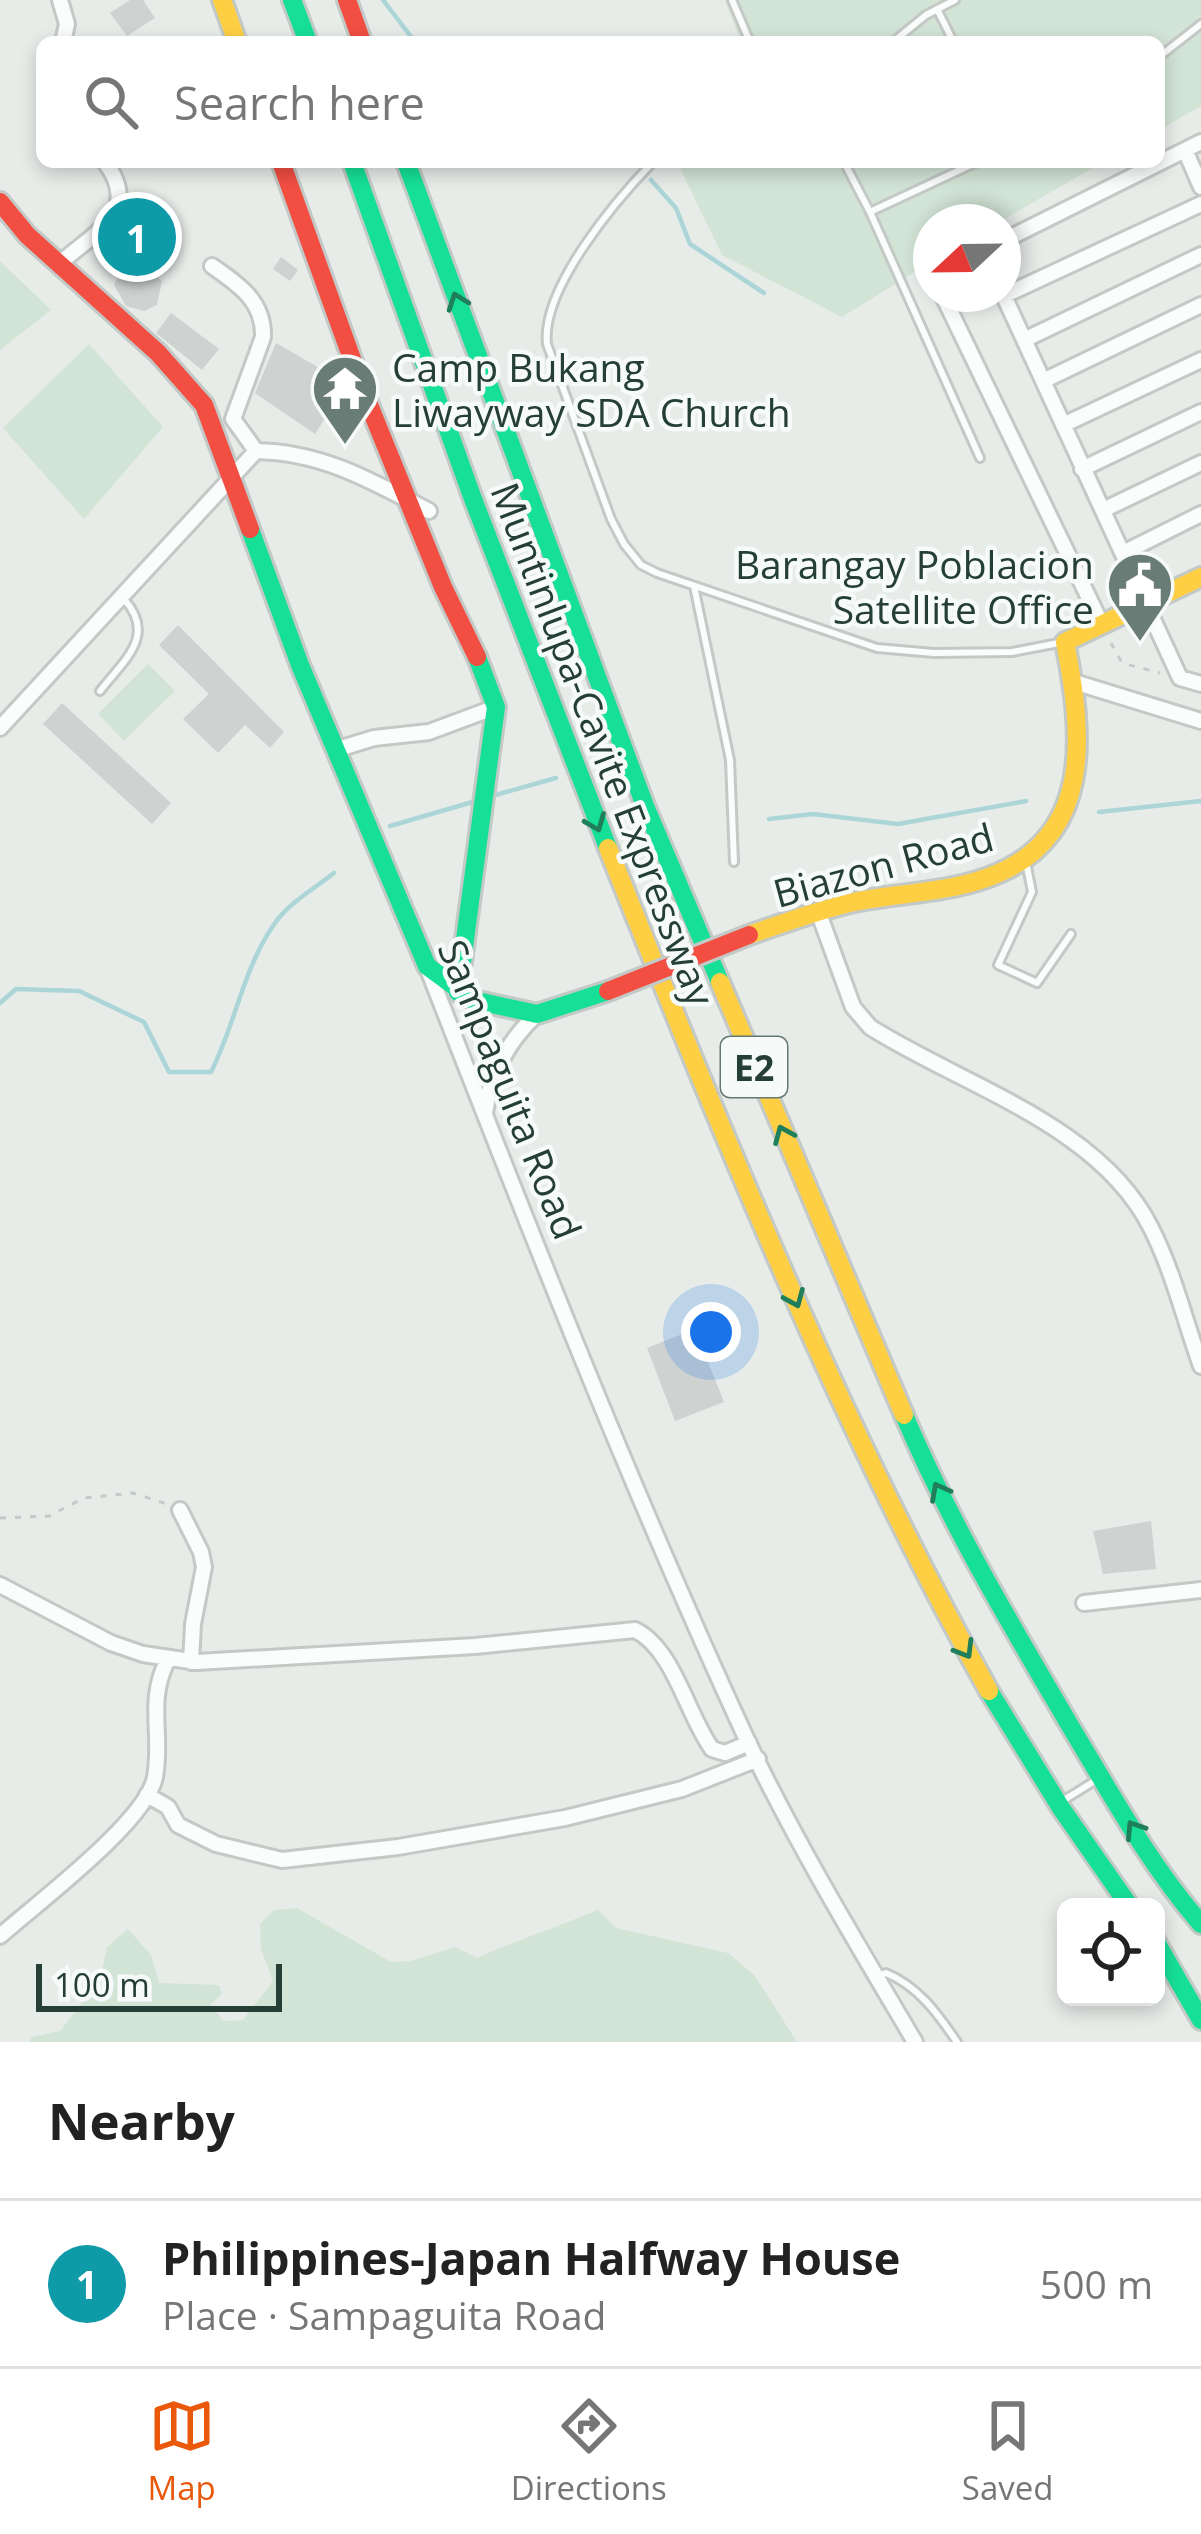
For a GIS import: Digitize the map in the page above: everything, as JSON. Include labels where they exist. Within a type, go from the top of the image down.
[{"type":"main road","points":[[222,0],[235,36]]},
{"type":"main road","points":[[292,0],[306,36]]},
{"type":"main road","points":[[347,0],[360,36]]},
{"type":"main road","points":[[283,168],[407,499],[443,587],[468,632],[496,707],[458,992]]},
{"type":"main road","name":"Muntinlupa-Cavite Expressway","points":[[354,168],[407,323],[598,827],[805,1322],[900,1530],[956,1634],[1058,1804],[1124,1898]]},
{"type":"main road","name":"Muntinlupa-Cavite Expressway","points":[[408,168],[645,806],[925,1466],[1101,1777],[1177,1896],[1201,1924]]},
{"type":"main road","name":"Sampaguita Road","points":[[0,202],[58,265],[197,394],[335,750],[428,966]]},
{"type":"main road","points":[[1065,642],[1201,577]]},
{"type":"main road","name":"Biazon Road","points":[[537,1014],[818,911],[991,877],[1025,859],[1057,826],[1078,770],[1074,682],[1065,642]]},
{"type":"main road","points":[[428,966],[458,992],[487,1005],[537,1014]]},
{"type":"main road","points":[[1165,1958],[1201,2020]]},
{"type":"street","points":[[60,0],[67,24],[64,36]]},
{"type":"street","points":[[1165,160],[1201,142]]},
{"type":"street","points":[[1185,150],[1201,187]]},
{"type":"street","points":[[58,265],[114,215],[122,201],[109,168]]},
{"type":"street","points":[[1021,233],[1149,168]]},
{"type":"street","points":[[1021,287],[1201,204]]},
{"type":"street","points":[[1024,340],[1201,255]]},
{"type":"street","points":[[212,266],[251,297],[263,325],[233,419]]},
{"type":"street","points":[[1043,381],[1201,305]]},
{"type":"street","points":[[951,312],[1102,625]]},
{"type":"street","points":[[1011,312],[1180,678],[1201,683]]},
{"type":"street","points":[[1063,425],[1201,360]]},
{"type":"street","points":[[1082,469],[1201,412]]},
{"type":"street","points":[[233,419],[256,451]]},
{"type":"street","points":[[209,421],[233,419]]},
{"type":"street","points":[[0,728],[256,451],[288,451],[337,463],[429,511]]},
{"type":"street","points":[[1103,510],[1201,463]]},
{"type":"street","points":[[1123,553],[1201,514]]},
{"type":"street","points":[[1074,682],[1201,721]]},
{"type":"street","points":[[335,750],[374,738],[429,732],[496,707]]},
{"type":"street","points":[[818,911],[854,1006],[870,1027],[1067,1138],[1105,1166],[1131,1195],[1151,1227],[1201,1366]]},
{"type":"street","name":"Sampaguita Road","points":[[428,966],[654,1528],[749,1743],[916,2042]]},
{"type":"street","points":[[485,1116],[491,1080],[519,1031],[537,1014]]},
{"type":"street","points":[[179,1510],[204,1567],[191,1662]]},
{"type":"street","points":[[0,1585],[111,1642],[191,1662],[332,1656],[635,1630],[664,1656],[712,1748],[724,1753],[749,1743]]},
{"type":"street","points":[[1084,1603],[1201,1590]]},
{"type":"street","points":[[0,1936],[134,1816],[147,1795],[154,1779],[154,1692],[168,1659]]},
{"type":"street","points":[[147,1795],[168,1807],[178,1826],[216,1844],[282,1860],[565,1818],[682,1789],[758,1759]]},
{"type":"lane","points":[[732,0],[747,36]]},
{"type":"lane","points":[[901,36],[955,0]]},
{"type":"lane","points":[[937,9],[950,36]]},
{"type":"lane","points":[[1165,52],[1201,24]]},
{"type":"lane","points":[[648,168],[608,215],[560,288],[545,326],[547,344],[611,520],[641,565],[877,648],[1012,652],[1065,642]]},
{"type":"lane","points":[[847,168],[980,458]]},
{"type":"lane","points":[[870,212],[964,168]]},
{"type":"lane","points":[[694,586],[730,760],[734,862]]},
{"type":"lane","points":[[100,691],[139,637],[139,620],[123,597]]},
{"type":"lane","points":[[1025,859],[1032,892],[998,965],[1037,983],[1070,934]]},
{"type":"lane","points":[[1058,1804],[1101,1777]]},
{"type":"lane","points":[[878,1976],[895,1977],[929,2003],[957,2042]]},
{"type":"path","points":[[1102,625],[1122,663],[1180,678]]},
{"type":"path","points":[[0,1518],[49,1516],[84,1498],[133,1493],[179,1510]]},
{"type":"green space","points":[[725,0],[1201,0],[1201,106],[1165,127],[1165,36],[739,36]]},
{"type":"green space","points":[[680,168],[1093,168],[1021,209],[1021,204],[913,204],[913,273],[842,317],[722,255]]},
{"type":"green space","points":[[0,261],[51,310],[0,350]]},
{"type":"green space","points":[[89,344],[163,427],[84,519],[3,428]]},
{"type":"green space","points":[[148,664],[175,691],[124,741],[98,714]]},
{"type":"green space","points":[[297,1908],[391,1962],[455,1947],[477,1958],[598,1910],[616,1928],[728,1953],[755,1976],[797,2042],[29,2042],[32,2037],[60,2031],[100,1980],[107,1947],[128,1929],[151,1955],[159,1983],[219,1985],[222,1994],[210,2005],[224,2021],[243,2020],[273,1981],[261,1949],[260,1924],[274,1910]]},
{"type":"building","points":[[130,0],[143,0],[155,18],[127,36],[110,13]]},
{"type":"building","points":[[144,207],[147,267],[162,281],[157,305],[144,311],[126,306],[114,285],[121,271],[129,268],[128,208]]},
{"type":"building","points":[[281,257],[298,270],[290,281],[273,269]]},
{"type":"building","points":[[171,313],[219,349],[202,370],[156,333]]},
{"type":"building","points":[[276,343],[347,384],[315,434],[255,393]]},
{"type":"building","points":[[178,625],[284,732],[270,748],[245,725],[218,753],[183,719],[209,694],[159,645]]},
{"type":"building","points":[[62,703],[171,803],[152,824],[43,724]]},
{"type":"building","points":[[695,1329],[724,1402],[675,1421],[647,1348]]},
{"type":"building","points":[[1151,1521],[1156,1569],[1103,1574],[1093,1531]]},
{"type":"waterway","points":[[383,0],[410,36]]},
{"type":"waterway","points":[[651,180],[676,208],[690,244],[764,293]]},
{"type":"waterway","points":[[492,796],[556,778]]},
{"type":"waterway","points":[[390,826],[476,801]]},
{"type":"waterway","points":[[769,819],[813,814],[898,824],[1026,801]]},
{"type":"waterway","points":[[1099,812],[1201,801]]},
{"type":"waterway","points":[[0,1003],[16,989],[79,991],[144,1022],[169,1072],[211,1072],[264,940],[287,909],[334,873]]},
{"type":"traffic: fast","points":[[292,0],[306,36]]},
{"type":"traffic: fast","points":[[354,168],[473,499],[608,848]]},
{"type":"traffic: fast","points":[[408,168],[645,806],[720,982]]},
{"type":"traffic: fast","points":[[250,529],[300,665],[427,966],[473,1000],[537,1014],[608,991]]},
{"type":"traffic: fast","points":[[458,992],[496,707],[477,657]]},
{"type":"traffic: fast","points":[[904,1415],[961,1534],[1047,1686],[1147,1852],[1201,1924]]},
{"type":"traffic: fast","points":[[989,1691],[1124,1898]]},
{"type":"traffic: fast","points":[[1165,1958],[1201,2020]]},
{"type":"traffic: slow","points":[[222,0],[235,36]]},
{"type":"traffic: slow","points":[[749,935],[854,902],[973,882],[1023,859],[1048,837],[1074,779],[1076,712],[1065,642],[1201,577]]},
{"type":"traffic: slow","points":[[608,848],[739,1170],[832,1381],[989,1691]]},
{"type":"traffic: slow","points":[[720,982],[904,1415]]},
{"type":"traffic: jam","points":[[347,0],[360,36]]},
{"type":"traffic: jam","points":[[283,168],[365,395],[443,587],[477,657]]},
{"type":"traffic: jam","points":[[0,202],[27,235],[158,353],[204,405],[250,529]]},
{"type":"traffic: jam","points":[[608,991],[749,935]]},
{"type":"place","name":"Philippines-Japan Halfway House","points":[[137,237]]},
{"type":"place","name":"Camp Bukang Liwayway SDA Church","points":[[345,447]]},
{"type":"place","name":"Barangay Poblacion Satellite Office","points":[[1140,644]]}]
